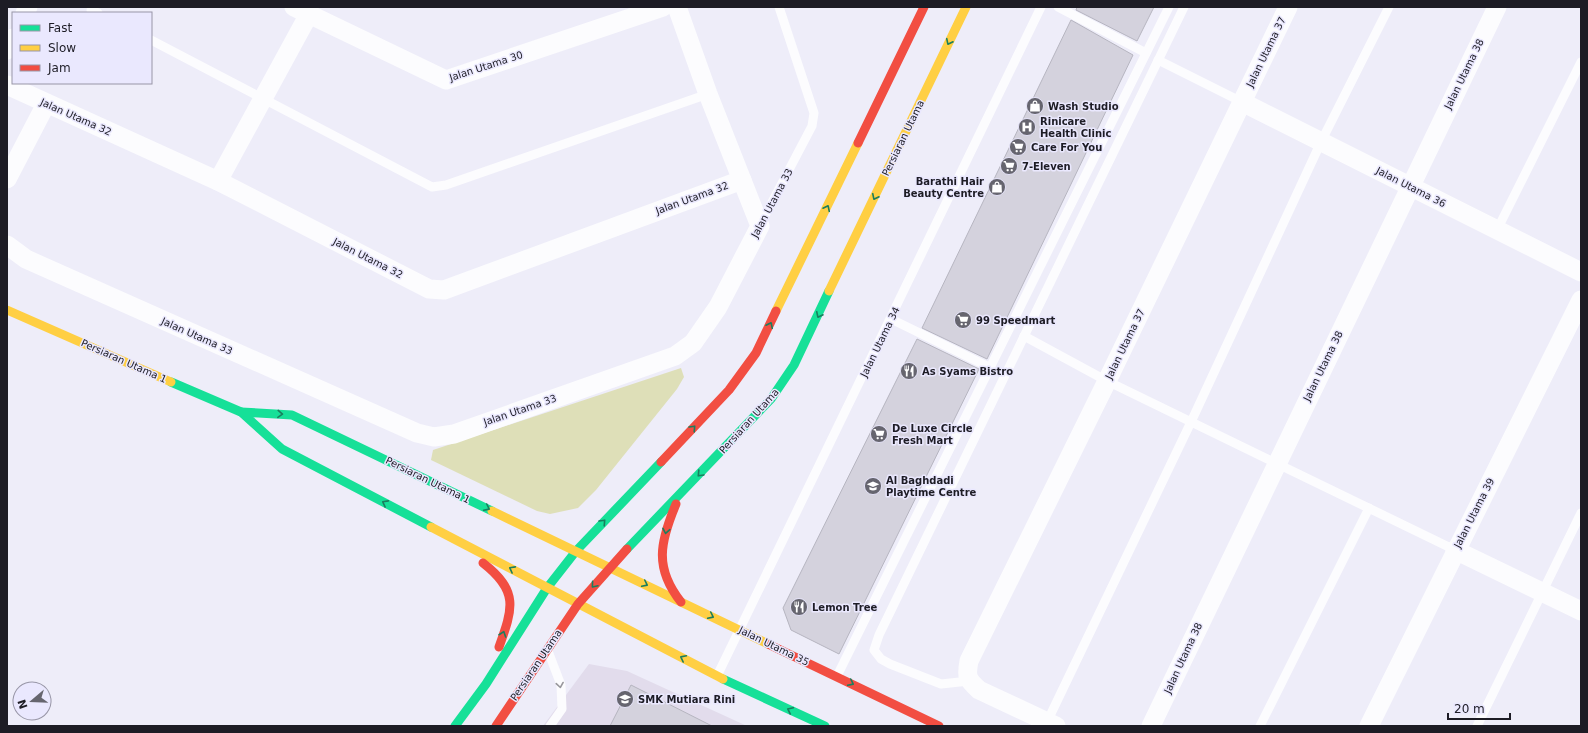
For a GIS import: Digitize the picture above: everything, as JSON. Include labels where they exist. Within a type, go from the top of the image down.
[{"type":"street","name":"Jalan Utama 30","points":[[301,11],[446,80],[663,7]]},
{"type":"street","points":[[677,7],[708,94],[760,226]]},
{"type":"street","points":[[455,726],[486,684],[547,588],[576,551],[729,390],[756,353],[924,7]]},
{"type":"street","name":"Persiaran Utama","points":[[496,726],[578,604],[610,567],[771,399],[794,365],[966,7]]},
{"type":"street","name":"Jalan Utama 37","points":[[969,681],[967,673],[969,661],[1107,381],[1288,7]]},
{"type":"street","name":"Jalan Utama 38","points":[[1151,726],[1276,463],[1497,7]]},
{"type":"street","points":[[218,181],[263,98],[301,11]]},
{"type":"street","points":[[7,50],[12,40]]},
{"type":"street","name":"Jalan Utama 32","points":[[7,85],[218,181],[430,289],[444,290],[742,180]]},
{"type":"street","name":"Jalan Utama 36","points":[[1242,102],[1581,272]]},
{"type":"street","points":[[7,179],[46,104]]},
{"type":"street","name":"Jalan Utama 33","points":[[7,245],[26,260],[417,434],[434,437],[454,434],[490,420],[675,356],[694,343],[718,307],[760,226]]},
{"type":"street","name":"Jalan Utama 39","points":[[1369,726],[1455,550],[1581,300]]},
{"type":"street","name":"Persiaran Utama 1","points":[[7,310],[241,412],[282,449],[578,604]]},
{"type":"street","name":"Persiaran Utama 1","points":[[241,412],[292,415],[610,567]]},
{"type":"street","points":[[680,495],[666,526],[663,563],[671,590],[681,602]]},
{"type":"street","points":[[406,514],[497,572],[507,587],[511,603],[509,617],[486,684]]},
{"type":"street","points":[[1455,550],[1581,611]]},
{"type":"street","name":"Jalan Utama 35","points":[[610,567],[939,726]]},
{"type":"street","points":[[578,604],[718,676],[825,726]]},
{"type":"street","points":[[969,681],[979,690],[1052,724]]},
{"type":"lane","name":"Jalan Utama 33","points":[[760,226],[812,126],[814,113],[779,7]]},
{"type":"lane","name":"Jalan Utama 34","points":[[718,676],[1041,7]]},
{"type":"lane","points":[[1058,7],[1146,54]]},
{"type":"lane","points":[[836,676],[1169,7]]},
{"type":"lane","points":[[969,681],[941,684],[890,664],[881,659],[874,650],[882,628],[1184,7]]},
{"type":"lane","points":[[1052,724],[1321,142],[1389,7]]},
{"type":"lane","points":[[152,41],[432,187],[446,185],[708,94]]},
{"type":"lane","points":[[1158,60],[1242,102]]},
{"type":"lane","points":[[1497,230],[1581,62]]},
{"type":"lane","points":[[891,319],[989,367]]},
{"type":"lane","points":[[1024,336],[1107,381],[1455,550]]},
{"type":"lane","points":[[1260,726],[1369,508]]},
{"type":"lane","points":[[1477,726],[1541,592],[1581,513]]},
{"type":"lane","points":[[547,648],[558,673],[561,685],[562,710],[550,726]]},
{"type":"shaded area","name":"SMK Mutiara Rini","points":[[589,664],[627,671],[747,726],[543,726]]},
{"type":"green space","points":[[681,368],[684,377],[677,389],[596,490],[578,508],[550,514],[537,511],[431,460],[433,450]]},
{"type":"building","points":[[1077,7],[1154,7],[1137,41],[1076,10]]},
{"type":"building","points":[[1071,20],[1133,55],[987,359],[922,328]]},
{"type":"building","points":[[917,339],[979,369],[839,654],[791,630],[783,608]]},
{"type":"building","points":[[631,685],[712,726],[610,726]]},
{"type":"traffic: fast","points":[[627,549],[771,399],[794,365],[829,291]]},
{"type":"traffic: fast","points":[[171,382],[241,412],[282,449],[431,527]]},
{"type":"traffic: fast","points":[[241,412],[292,415],[492,511]]},
{"type":"traffic: fast","points":[[455,726],[486,684],[547,588],[576,551],[661,462]]},
{"type":"traffic: fast","points":[[723,679],[825,726]]},
{"type":"traffic: slow","points":[[829,291],[966,7]]},
{"type":"traffic: slow","points":[[776,311],[858,143]]},
{"type":"traffic: slow","points":[[7,310],[171,382]]},
{"type":"traffic: slow","points":[[492,511],[768,644]]},
{"type":"traffic: slow","points":[[431,527],[723,679]]},
{"type":"traffic: jam","points":[[858,143],[924,7]]},
{"type":"traffic: jam","points":[[661,462],[729,390],[756,353],[776,311]]},
{"type":"traffic: jam","points":[[676,504],[666,531],[662,554],[663,566],[667,578],[672,590],[681,602]]},
{"type":"traffic: jam","points":[[496,726],[578,604],[627,549]]},
{"type":"traffic: jam","points":[[483,563],[503,582],[508,592],[510,601],[510,611],[499,647]]},
{"type":"traffic: jam","points":[[768,644],[939,726]]},
{"type":"place","name":"Wash Studio","points":[[1035,106]]},
{"type":"place","name":"Rinicare Health Clinic","points":[[1027,127]]},
{"type":"place","name":"Care For You","points":[[1018,147]]},
{"type":"place","name":"7-Eleven","points":[[1009,166]]},
{"type":"place","name":"Barathi Hair Beauty Centre","points":[[997,187]]},
{"type":"place","name":"99 Speedmart","points":[[963,320]]},
{"type":"place","name":"As Syams Bistro","points":[[909,371]]},
{"type":"place","name":"De Luxe Circle Fresh Mart","points":[[879,434]]},
{"type":"place","name":"Al Baghdadi Playtime Centre","points":[[873,486]]},
{"type":"place","name":"Lemon Tree","points":[[799,607]]},
{"type":"place","name":"SMK Mutiara Rini","points":[[625,699]]}]
